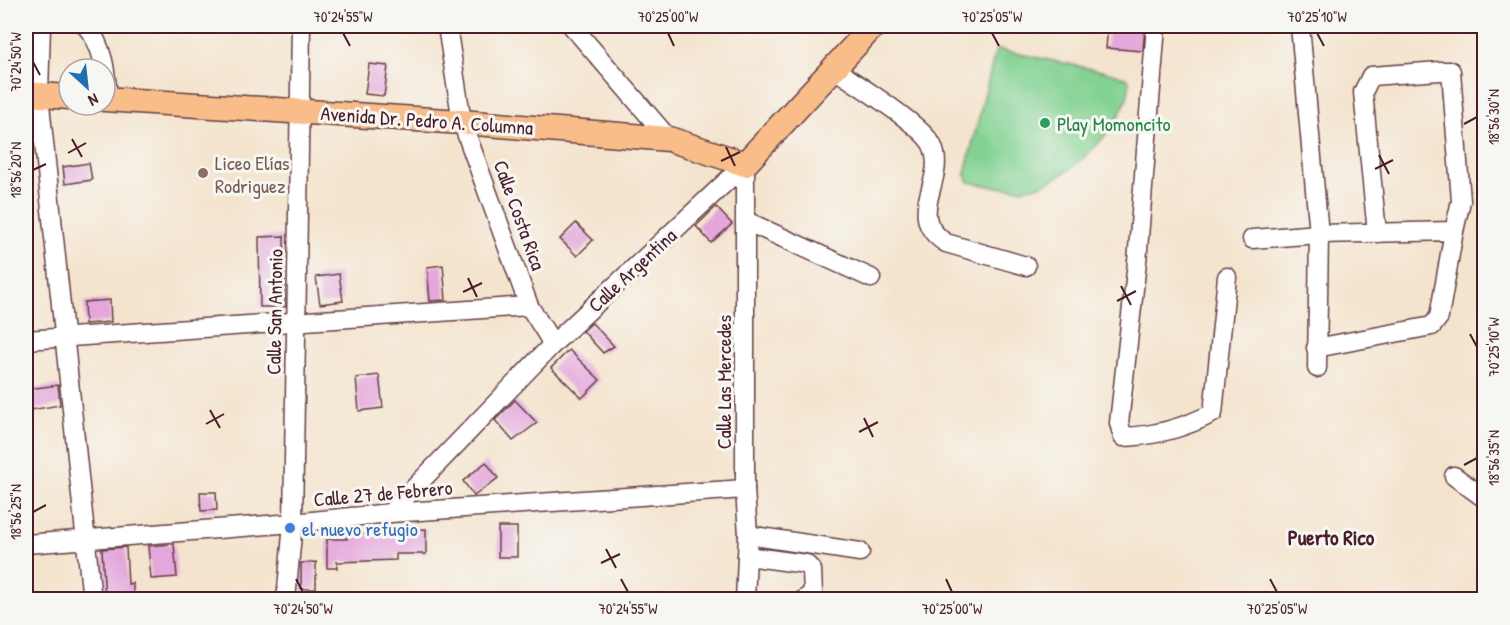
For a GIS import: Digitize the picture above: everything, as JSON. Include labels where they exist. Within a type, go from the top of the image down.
[{"type":"main road","name":"Calle Argentina","points":[[744,164],[873,26]]},
{"type":"main road","points":[[32,94],[57,95]]},
{"type":"main road","name":"Avenida Dr. Pedro A. Columna","points":[[117,100],[462,122],[669,139],[744,164]]},
{"type":"street","points":[[41,26],[32,94],[65,338],[92,600]]},
{"type":"street","points":[[86,26],[92,32],[102,57]]},
{"type":"street","name":"Calle San Antonio","points":[[286,600],[293,524],[301,26]]},
{"type":"street","name":"Calle Costa Rica","points":[[447,26],[462,122],[530,306],[553,344]]},
{"type":"street","points":[[572,26],[669,139]]},
{"type":"street","points":[[1156,26],[1137,262],[1119,423],[1123,437],[1146,436],[1185,428],[1213,413],[1227,277]]},
{"type":"street","points":[[1300,26],[1318,234],[1317,368]]},
{"type":"street","points":[[833,68],[916,128],[933,147],[934,170],[926,210],[930,229],[946,243],[1026,267]]},
{"type":"street","points":[[1316,348],[1432,326],[1439,317],[1461,201],[1451,71],[1371,76],[1367,81],[1363,92],[1377,233]]},
{"type":"street","name":"Calle Las Mercedes","points":[[744,164],[746,220],[745,489],[748,535],[745,600]]},
{"type":"street","name":"Calle Argentina","points":[[390,513],[553,344],[744,164]]},
{"type":"street","points":[[746,220],[871,278]]},
{"type":"street","points":[[1252,239],[1318,234],[1454,231]]},
{"type":"street","points":[[26,340],[530,306]]},
{"type":"street","points":[[1454,476],[1485,498]]},
{"type":"street","name":"Calle 27 de Febrero","points":[[26,544],[293,524],[390,513],[745,489]]},
{"type":"street","points":[[748,535],[860,552]]},
{"type":"street","points":[[747,556],[806,564],[812,570],[813,593],[803,600]]},
{"type":"green space","name":"Play Momoncito","points":[[996,49],[1116,74],[1129,80],[1127,96],[1109,131],[1078,163],[1043,184],[1028,188],[998,187],[969,182],[965,173]]},
{"type":"building","points":[[1108,26],[1145,26],[1143,51],[1106,48]]},
{"type":"building","points":[[369,64],[388,66],[384,96],[365,94]]},
{"type":"building","points":[[89,163],[92,180],[65,184],[63,167]]},
{"type":"building","points":[[716,207],[732,224],[711,243],[696,226]]},
{"type":"building","points":[[576,223],[593,240],[577,256],[560,239]]},
{"type":"building","points":[[284,236],[285,307],[260,307],[259,237]]},
{"type":"building","points":[[443,265],[446,300],[430,301],[427,267]]},
{"type":"building","points":[[339,274],[343,301],[320,304],[316,277]]},
{"type":"building","points":[[110,300],[111,322],[85,324],[84,302]]},
{"type":"building","points":[[592,323],[614,346],[603,353],[583,331]]},
{"type":"building","points":[[569,350],[600,380],[582,398],[551,368]]},
{"type":"building","points":[[379,375],[383,408],[359,411],[356,378]]},
{"type":"building","points":[[58,385],[60,405],[31,410],[28,389]]},
{"type":"building","points":[[515,400],[537,423],[513,441],[495,420]]},
{"type":"building","points":[[486,462],[498,478],[474,496],[463,481]]},
{"type":"building","points":[[200,492],[216,492],[217,510],[201,511]]},
{"type":"building","points":[[498,527],[517,527],[517,557],[498,557]]},
{"type":"building","points":[[426,529],[426,554],[396,554],[396,560],[337,562],[337,568],[327,568],[327,539],[347,539],[347,534],[404,533],[404,530]]},
{"type":"building","points":[[174,544],[177,577],[151,579],[148,546]]},
{"type":"building","points":[[126,547],[128,584],[133,583],[133,600],[105,600],[102,549]]},
{"type":"building","points":[[316,562],[316,589],[301,589],[301,563]]},
{"type":"place","name":"Play Momoncito","points":[[1045,123]]},
{"type":"place","name":"Liceo Elías Rodriguez","points":[[203,173]]},
{"type":"place","name":"el nuevo refugio","points":[[290,528]]},
{"type":"district","name":"Puerto Rico","points":[[1331,537]]}]
